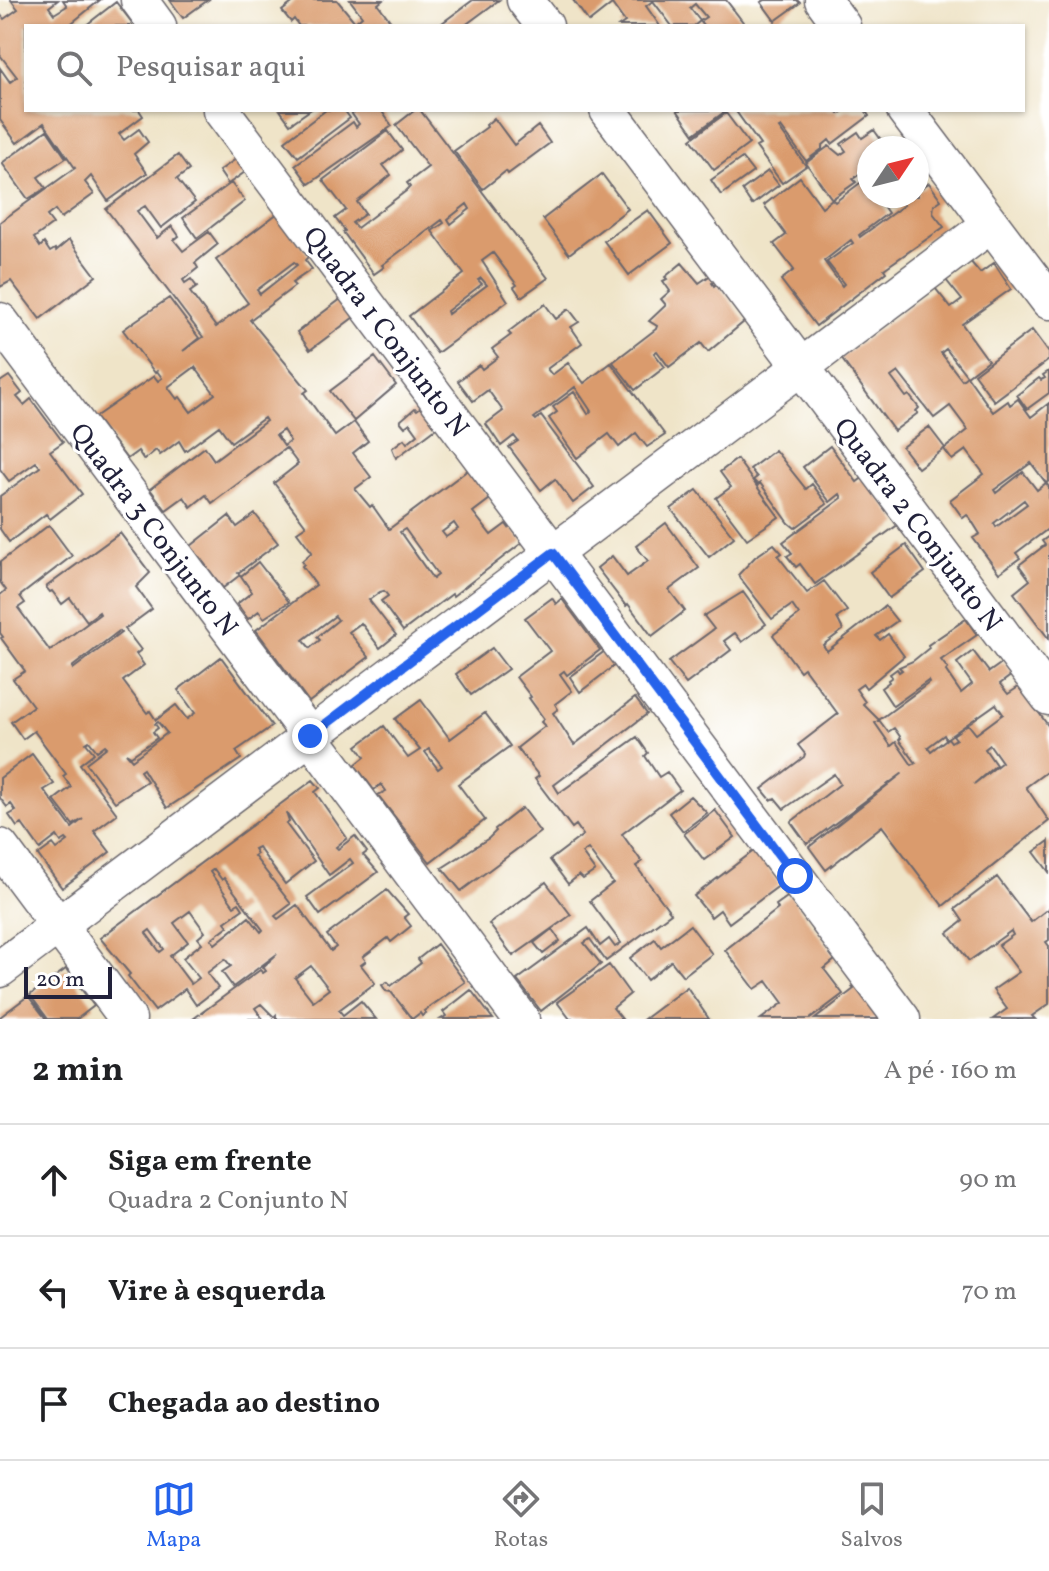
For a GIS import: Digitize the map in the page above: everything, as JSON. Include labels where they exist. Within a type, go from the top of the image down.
[{"type":"street","points":[[139,0],[157,24]]},
{"type":"street","points":[[525,0],[543,24]]},
{"type":"street","points":[[823,0],[841,24]]},
{"type":"street","name":"Quadra 1 Conjunto N","points":[[222,112],[553,553]]},
{"type":"street","name":"Quadra 2 Conjunto N","points":[[610,112],[1045,684]]},
{"type":"street","points":[[907,112],[1049,301]]},
{"type":"street","points":[[0,969],[991,224]]},
{"type":"street","name":"Quadra 3 Conjunto N","points":[[0,321],[310,736]]},
{"type":"street","points":[[553,553],[902,1019]]},
{"type":"street","points":[[310,736],[521,1019]]},
{"type":"street","points":[[0,847],[128,1019]]},
{"type":"building","points":[[11,0],[58,0],[49,7],[54,14],[67,6],[63,0],[100,0],[70,24],[24,24],[24,112],[140,112],[143,116],[119,134],[124,140],[139,129],[148,142],[134,154],[147,173],[108,201],[91,176],[85,182],[94,194],[61,218],[55,210],[47,216],[53,224],[34,238],[40,247],[44,243],[50,252],[56,251],[69,240],[96,276],[40,319],[11,281],[0,287],[0,222],[75,168],[44,123],[17,143],[0,120],[0,68],[10,82],[17,77],[0,55],[0,14],[4,19],[18,9]]},
{"type":"building","points":[[170,0],[208,0],[183,18]]},
{"type":"building","points":[[296,0],[337,0],[355,22],[298,24],[294,19],[291,22],[282,11]]},
{"type":"building","points":[[350,0],[383,0],[378,4],[393,24],[356,24],[362,16]]},
{"type":"building","points":[[473,0],[499,0],[467,24],[441,24]]},
{"type":"building","points":[[573,0],[726,0],[744,24],[702,24],[700,21],[696,24],[670,24],[653,1],[646,6],[659,24],[622,24],[625,22],[612,4],[589,22]],"holes":[[[695,4],[706,17],[700,21],[690,8]]]},
{"type":"building","points":[[797,0],[800,3],[775,21],[761,2]]},
{"type":"building","points":[[116,2],[133,24],[88,24]]},
{"type":"building","points":[[281,112],[307,112],[290,124]]},
{"type":"building","points":[[323,112],[346,112],[350,118],[298,157],[285,141]]},
{"type":"building","points":[[350,112],[382,112],[392,126],[309,184],[295,165],[353,122],[356,127],[359,124]]},
{"type":"building","points":[[412,112],[422,112],[548,278],[521,297],[514,287],[517,285],[493,253],[482,261],[508,301],[437,353],[409,316],[464,274],[432,231],[444,223],[442,220],[374,274],[335,218],[346,210],[323,180],[388,131],[402,150],[383,165],[391,175],[357,202],[365,214],[352,223],[357,228],[406,191],[410,187],[407,183],[428,167],[396,125]],"holes":[[[467,204],[470,209],[451,224],[448,219]],[[481,278],[487,285],[448,314],[447,311],[482,284],[478,280]]]},
{"type":"building","points":[[678,112],[724,112],[694,134]]},
{"type":"building","points":[[736,112],[866,112],[869,116],[832,144],[829,140],[806,161],[779,128],[806,166],[782,183],[756,147],[760,145]]},
{"type":"building","points":[[726,113],[749,144],[714,170],[691,139]]},
{"type":"building","points":[[494,118],[514,145],[538,126],[550,143],[483,189],[454,151],[487,127]]},
{"type":"building","points":[[47,130],[66,158],[38,177],[46,188],[28,199],[2,163]]},
{"type":"building","points":[[874,130],[878,136],[865,136]]},
{"type":"building","points":[[858,132],[861,136],[857,136],[857,176],[853,179],[856,182],[832,199],[806,163],[829,146],[840,155],[846,151],[841,144]]},
{"type":"building","points":[[178,155],[189,170],[177,179],[195,202],[161,228],[145,206],[137,211],[157,238],[172,226],[179,236],[174,240],[183,251],[209,232],[218,244],[195,263],[198,268],[183,280],[185,283],[191,279],[197,287],[190,292],[216,327],[248,303],[216,260],[278,213],[309,256],[305,260],[312,269],[250,320],[308,390],[304,393],[335,436],[354,422],[368,441],[353,453],[371,477],[355,489],[370,507],[372,505],[389,529],[468,470],[490,499],[473,512],[491,535],[506,524],[523,542],[403,631],[381,601],[388,596],[384,591],[369,600],[396,635],[380,648],[361,623],[349,632],[369,657],[309,702],[256,630],[316,585],[302,566],[302,561],[312,552],[297,532],[306,526],[274,483],[298,464],[286,448],[212,503],[206,495],[191,507],[184,497],[166,510],[150,489],[205,447],[214,460],[266,421],[264,418],[231,442],[219,426],[185,451],[179,441],[160,455],[156,450],[144,460],[138,451],[127,459],[95,417],[154,376],[158,381],[162,378],[123,330],[135,321],[169,298],[199,338],[183,351],[203,337],[106,209]],"holes":[[[294,262],[297,265],[260,294],[257,290]],[[195,367],[215,394],[191,412],[180,397],[177,399],[168,387]],[[283,430],[290,441],[284,446],[276,435]],[[454,523],[458,529],[446,537],[442,532]],[[405,529],[438,575],[433,579],[400,532]],[[335,616],[338,620],[317,637],[320,640],[310,648],[303,640]]]},
{"type":"building","points":[[742,158],[753,172],[721,195],[711,180]]},
{"type":"building","points":[[236,159],[245,172],[228,184],[219,171]]},
{"type":"building","points":[[768,171],[779,185],[752,205],[742,190]]},
{"type":"building","points":[[602,174],[628,209],[569,254],[543,219]]},
{"type":"building","points":[[800,177],[822,207],[832,199],[835,202],[857,185],[857,208],[884,208],[888,213],[860,237],[900,208],[929,208],[929,183],[941,200],[934,205],[933,213],[944,227],[884,269],[886,272],[816,326],[781,280],[794,270],[774,244],[786,235],[764,205]],"holes":[[[851,240],[853,243],[827,262],[844,284],[842,286],[824,261]]]},
{"type":"building","points":[[231,183],[245,201],[197,238],[183,218]]},
{"type":"building","points":[[648,210],[672,243],[629,275],[604,241]]},
{"type":"building","points":[[970,261],[980,273],[994,263],[1011,289],[962,324],[988,360],[967,376],[993,412],[1008,401],[1010,405],[1018,399],[1031,417],[1049,403],[1049,481],[1046,483],[1049,487],[1049,528],[1016,553],[1020,558],[999,573],[973,538],[980,534],[970,518],[967,515],[963,518],[950,500],[984,474],[966,450],[952,460],[944,449],[968,430],[950,406],[934,418],[898,372],[891,377],[919,408],[918,413],[894,431],[841,358],[935,288],[951,308],[962,300],[946,280]],"holes":[[[946,349],[967,376],[962,380],[941,353]],[[1031,463],[1046,483],[1037,490],[1023,472],[996,493],[994,490]],[[1024,500],[1027,504],[996,527],[994,523]]]},
{"type":"building","points":[[682,263],[699,283],[711,275],[714,286],[717,283],[745,321],[708,352],[701,343],[669,367],[657,351],[654,353],[665,367],[635,390],[613,362],[656,329],[657,326],[649,321],[666,305],[661,299],[670,291],[663,281]]},
{"type":"building","points":[[341,299],[354,317],[310,350],[297,332]]},
{"type":"building","points":[[545,304],[556,319],[569,309],[579,322],[571,327],[582,343],[547,369],[552,375],[568,363],[584,383],[611,363],[665,435],[647,447],[636,433],[619,447],[609,434],[577,458],[549,418],[557,412],[553,407],[574,392],[588,414],[591,411],[575,387],[534,418],[536,420],[541,416],[594,487],[573,503],[555,479],[541,490],[509,447],[518,441],[514,436],[501,446],[486,424],[503,411],[488,390],[473,401],[458,381],[479,365],[482,369],[498,357],[492,349],[511,335],[508,332]]},
{"type":"building","points":[[1032,330],[1049,353],[1049,360],[994,401],[974,374]]},
{"type":"building","points":[[375,357],[396,385],[354,421],[330,391]]},
{"type":"building","points":[[1049,371],[1049,393],[1027,409],[1017,395],[1039,378],[1045,378],[1043,375]]},
{"type":"building","points":[[9,376],[22,393],[17,397],[24,405],[31,399],[63,442],[50,451],[82,494],[50,519],[46,514],[9,542],[0,529],[0,496],[40,467],[36,462],[9,481],[0,469],[0,382]]},
{"type":"building","points":[[421,407],[436,428],[396,458],[392,448],[404,439],[407,443],[418,434],[410,423],[405,427],[400,421],[415,408]]},
{"type":"building","points":[[929,427],[945,448],[918,468],[902,447]]},
{"type":"building","points":[[830,446],[857,482],[864,477],[899,524],[815,584],[800,564],[796,567],[787,556],[792,553],[783,542],[842,498],[840,494],[830,502],[803,467]]},
{"type":"building","points":[[775,450],[806,489],[812,484],[827,504],[795,528],[760,483],[758,485],[753,480],[757,477],[750,469]]},
{"type":"building","points":[[737,459],[779,517],[747,539],[716,498],[731,487],[720,472]]},
{"type":"building","points":[[697,490],[734,537],[709,557],[671,509]]},
{"type":"building","points":[[255,514],[278,543],[223,588],[191,546],[229,516],[237,527]]},
{"type":"building","points":[[666,523],[699,568],[669,590],[685,611],[652,636],[597,568],[612,556],[627,576],[648,561],[636,546]]},
{"type":"building","points":[[49,525],[72,556],[20,596],[25,603],[18,608],[50,651],[100,614],[87,621],[70,598],[62,604],[46,587],[120,533],[150,573],[136,587],[152,609],[125,629],[141,650],[136,654],[144,665],[123,681],[147,713],[150,711],[156,720],[176,705],[187,719],[195,713],[178,690],[221,657],[272,726],[236,751],[241,759],[167,808],[143,769],[140,771],[147,781],[115,802],[86,763],[107,747],[105,745],[97,751],[89,741],[86,743],[94,753],[80,764],[117,814],[94,831],[110,852],[62,888],[38,855],[53,844],[57,849],[68,841],[61,842],[57,836],[40,849],[22,824],[17,827],[9,815],[16,811],[11,804],[7,807],[0,798],[0,778],[32,754],[54,784],[44,790],[72,828],[83,819],[73,825],[54,800],[71,787],[63,776],[66,774],[34,731],[23,739],[11,722],[33,706],[13,679],[25,671],[1,638],[0,595],[6,590],[0,582],[0,562]],"holes":[[[119,631],[121,633],[73,669],[72,667]],[[158,722],[167,733],[132,760],[126,753],[131,756],[157,738],[153,732],[158,728],[155,724]]]},
{"type":"building","points":[[1049,536],[1049,639],[1014,593],[1030,580],[1019,565],[1045,545],[1042,541]]},
{"type":"building","points":[[774,544],[782,553],[778,556],[807,593],[824,581],[847,611],[837,618],[843,630],[823,645],[827,651],[885,606],[897,621],[876,636],[880,640],[888,634],[904,656],[866,688],[863,684],[856,689],[865,702],[863,704],[879,720],[929,683],[893,706],[881,688],[889,682],[890,674],[897,669],[899,672],[902,670],[899,667],[913,661],[929,648],[928,645],[966,619],[977,635],[941,660],[961,693],[972,684],[957,663],[973,651],[989,672],[1003,662],[1013,674],[1000,684],[1008,694],[1020,686],[1049,727],[1049,770],[1026,787],[1049,821],[943,906],[882,826],[826,870],[809,847],[903,773],[807,844],[791,822],[840,784],[834,774],[784,809],[762,789],[804,757],[798,745],[838,714],[804,668],[800,671],[773,635],[799,615],[792,605],[772,619],[738,575],[755,557]],"holes":[[[996,704],[1003,714],[976,734],[968,724],[953,735],[956,739],[951,742],[948,738],[931,751],[928,747],[944,735],[946,739]],[[879,720],[888,732],[894,728],[916,763],[912,765],[896,742],[891,746],[875,723]],[[990,745],[1002,762],[974,784],[996,765],[985,749]]]},
{"type":"building","points":[[906,545],[925,572],[889,598],[870,572]]},
{"type":"building","points":[[258,562],[289,602],[264,618],[259,611],[248,619],[237,604],[252,592],[241,576]]},
{"type":"building","points":[[743,592],[766,624],[742,642],[735,633],[724,641],[731,650],[686,684],[669,662],[714,629],[704,616]]},
{"type":"building","points":[[552,598],[556,604],[562,599],[600,650],[567,675],[564,671],[560,674],[572,691],[555,704],[558,709],[553,713],[574,745],[635,698],[647,714],[554,785],[559,793],[637,737],[659,777],[667,772],[680,790],[622,834],[642,862],[636,866],[671,913],[606,961],[590,939],[584,943],[601,964],[541,1011],[517,980],[588,928],[600,946],[609,939],[615,947],[621,943],[590,901],[613,883],[588,849],[582,853],[595,871],[583,879],[579,875],[568,884],[550,860],[583,835],[576,825],[572,828],[535,779],[539,776],[517,748],[545,726],[531,697],[516,677],[550,651],[525,618]]},
{"type":"building","points":[[492,648],[508,669],[471,695],[456,674]]},
{"type":"building","points":[[605,651],[615,665],[580,692],[570,677]]},
{"type":"building","points":[[421,700],[450,739],[485,713],[510,746],[458,784],[485,820],[430,862],[378,795],[386,791],[381,784],[374,790],[355,765],[365,757],[357,746],[384,726],[408,758],[420,750],[395,719]],"holes":[[[429,749],[442,766],[438,769],[425,752]]]},
{"type":"building","points":[[313,780],[320,788],[315,792],[347,838],[336,847],[338,849],[355,836],[367,852],[363,855],[378,872],[320,915],[307,897],[353,863],[350,859],[329,875],[286,813],[289,822],[286,824],[314,861],[285,884],[258,847],[254,849],[257,854],[254,856],[291,904],[275,916],[278,919],[297,905],[331,951],[336,947],[327,935],[387,890],[408,914],[404,917],[411,926],[391,942],[388,938],[363,957],[366,961],[361,965],[375,983],[339,1010],[343,1015],[361,1001],[376,1019],[276,1019],[276,1015],[274,1017],[261,1004],[255,1008],[263,1019],[193,1019],[260,970],[263,973],[266,971],[263,967],[277,954],[233,987],[222,972],[231,966],[225,959],[207,973],[218,988],[196,1005],[185,989],[155,1011],[100,938]],"holes":[[[214,869],[222,880],[224,878],[263,930],[261,932],[249,917],[215,944],[211,939],[228,926],[225,922],[243,909],[239,903],[234,906],[210,872]],[[190,911],[205,932],[198,938],[202,943],[183,958],[199,978],[191,984],[170,956],[188,942],[174,923]],[[150,930],[164,949],[160,952],[146,933]],[[311,966],[329,989],[313,1001],[295,978]]]},
{"type":"building","points":[[690,796],[707,813],[683,831],[669,813]]},
{"type":"building","points":[[522,808],[540,832],[461,891],[442,868],[489,838],[495,829]]},
{"type":"building","points":[[715,810],[735,837],[704,860],[684,834]]},
{"type":"building","points":[[1049,841],[1049,872],[1034,852]]},
{"type":"building","points":[[755,850],[780,885],[729,923],[720,910],[711,917],[694,896]]},
{"type":"building","points":[[997,877],[1031,922],[1049,908],[1049,940],[1046,942],[1049,946],[1049,1004],[1032,1016],[1035,1019],[993,1019],[1007,1009],[993,990],[1019,972],[999,945],[1013,935],[1011,931],[969,961],[948,933],[963,921],[955,909]]},
{"type":"building","points":[[546,882],[571,915],[513,956],[489,924]]},
{"type":"building","points":[[790,895],[836,959],[824,969],[843,994],[810,1019],[761,1019],[783,1003],[767,981],[755,989],[725,950],[778,909],[776,905]]},
{"type":"building","points":[[690,925],[712,954],[683,976],[671,961],[647,980],[630,958],[655,939],[661,947]]},
{"type":"building","points":[[552,929],[560,941],[543,954],[534,943]]},
{"type":"building","points":[[437,944],[465,982],[424,1011],[426,1013],[422,1016],[420,1013],[412,1019],[382,985],[387,982],[391,986],[421,963],[418,959]]},
{"type":"building","points":[[609,965],[630,994],[613,1008],[622,1019],[570,1019],[557,1002]]},
{"type":"building","points":[[66,969],[94,1006],[77,1019],[48,1019],[30,995]]},
{"type":"building","points":[[857,984],[883,1019],[815,1019],[854,989],[852,987]]},
{"type":"building","points":[[687,987],[709,1019],[644,1019]]},
{"type":"building","points":[[471,990],[493,1019],[441,1019],[446,1016],[443,1012]]},
{"type":"building","points":[[28,996],[46,1019],[0,1019],[0,1017]]},
{"type":"route","points":[[310,736],[553,553],[795,876]]}]
